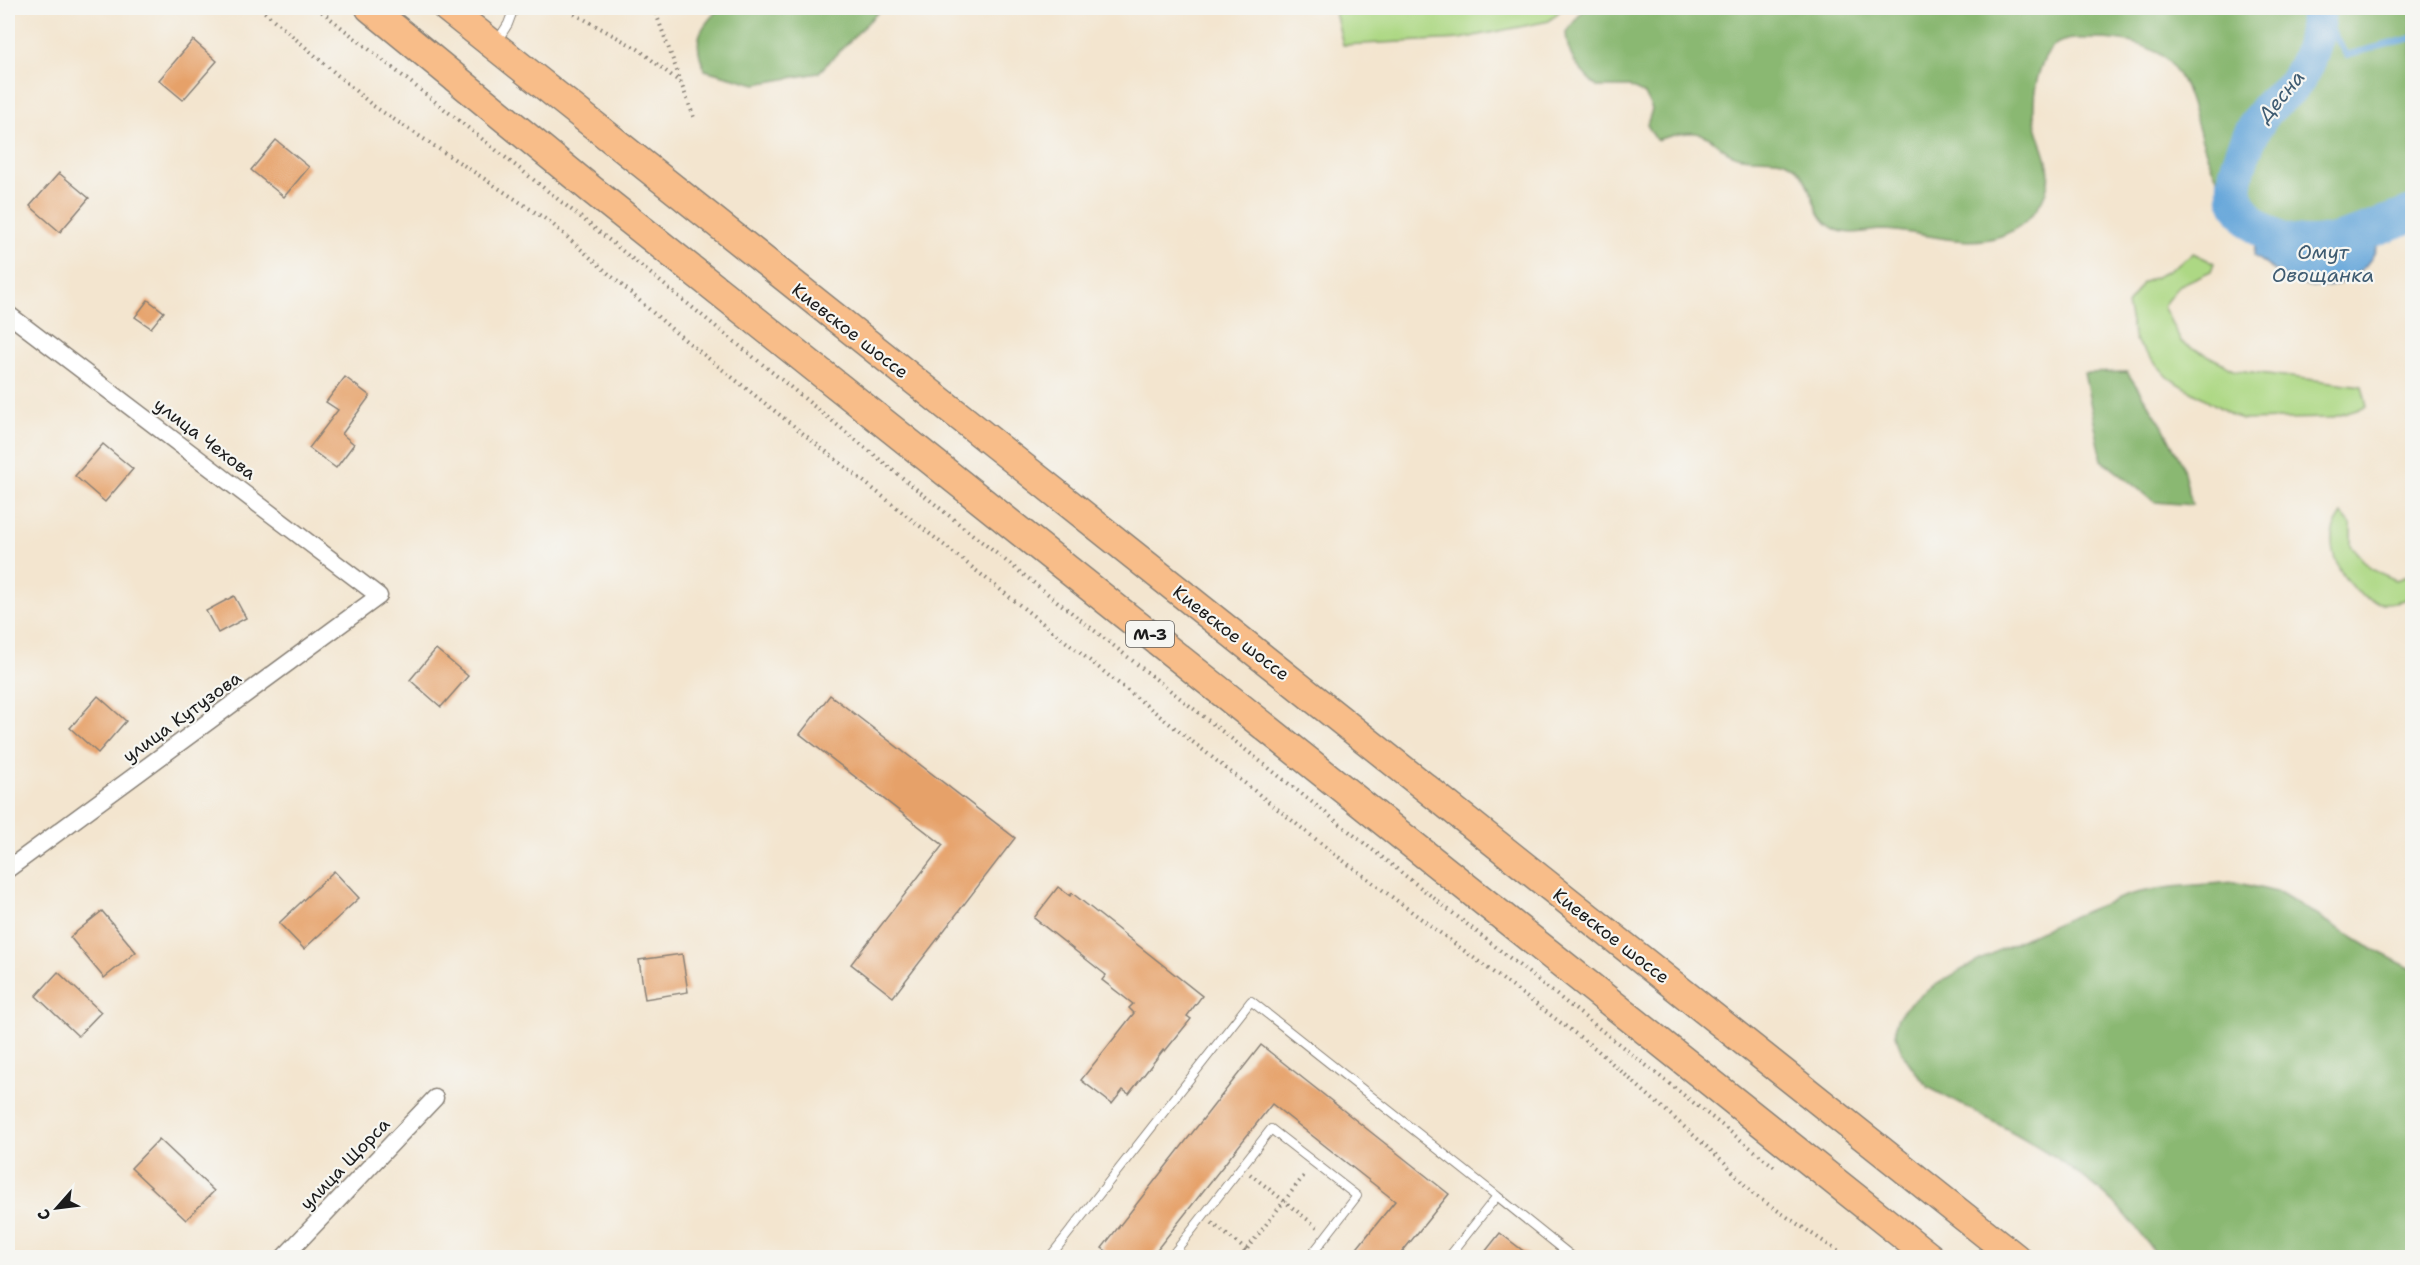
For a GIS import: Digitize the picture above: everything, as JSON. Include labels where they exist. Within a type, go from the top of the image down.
[{"type":"highway","name":"М-3","points":[[370,8],[592,190],[1931,1257]]},
{"type":"highway","name":"Киевское шоссе","points":[[447,8],[2016,1257]]},
{"type":"street","name":"улица Чехова","points":[[8,314],[380,596]]},
{"type":"street","name":"улица Кутузова","points":[[8,869],[380,596]]},
{"type":"street","name":"улица Щорса","points":[[283,1257],[435,1098]]},
{"type":"lane","points":[[494,46],[508,24],[514,8]]},
{"type":"lane","points":[[1049,1257],[1251,1001],[1574,1257]]},
{"type":"lane","points":[[1170,1257],[1271,1129],[1357,1197],[1309,1257]]},
{"type":"lane","points":[[1448,1257],[1497,1196]]},
{"type":"lane","points":[[1176,1250],[1186,1257]]},
{"type":"path","points":[[260,8],[372,105],[550,222],[675,332],[1168,723],[1337,856],[1596,1049],[1725,1163],[1753,1194],[1848,1257]]},
{"type":"path","points":[[317,8],[968,531],[1776,1168]]},
{"type":"path","points":[[564,8],[638,49],[681,83]]},
{"type":"path","points":[[654,8],[695,120]]},
{"type":"path","points":[[1240,1257],[1314,1163]]},
{"type":"path","points":[[1242,1167],[1327,1234]]},
{"type":"path","points":[[1203,1216],[1256,1257]]},
{"type":"green space","points":[[720,8],[882,8],[818,73],[756,84],[705,70],[699,51],[699,36],[707,22]]},
{"type":"green space","points":[[1334,8],[1563,8],[1549,21],[1460,39],[1343,45]]},
{"type":"green space","points":[[1585,8],[2412,8],[2412,226],[2411,214],[2357,235],[2319,243],[2300,243],[2282,239],[2264,231],[2244,212],[2235,186],[2219,181],[2207,154],[2183,83],[2171,65],[2154,51],[2129,42],[2078,39],[2063,41],[2054,46],[2040,69],[2034,97],[2034,114],[2047,160],[2049,177],[2047,189],[2029,218],[2011,231],[1987,240],[1957,240],[1884,230],[1853,233],[1841,231],[1822,218],[1805,179],[1794,166],[1786,161],[1737,156],[1708,137],[1696,133],[1656,140],[1647,125],[1652,109],[1645,94],[1630,87],[1597,87],[1580,69],[1572,56],[1566,32]]},
{"type":"green space","points":[[2193,253],[2214,263],[2211,271],[2178,286],[2163,306],[2181,342],[2236,370],[2362,386],[2367,407],[2330,418],[2241,420],[2169,378],[2135,341],[2127,305],[2142,283],[2166,272]]},
{"type":"green space","points":[[2127,372],[2162,425],[2182,464],[2192,505],[2155,502],[2102,460],[2084,373]]},
{"type":"green space","points":[[2342,514],[2351,525],[2351,546],[2371,569],[2396,580],[2412,574],[2412,597],[2395,602],[2376,602],[2366,598],[2349,583],[2342,574],[2333,552],[2335,524]]},
{"type":"green space","points":[[2234,882],[2281,893],[2367,946],[2412,969],[2412,1257],[2158,1257],[2126,1215],[2078,1173],[2030,1142],[1928,1087],[1901,1049],[1897,1040],[1896,1023],[1906,1007],[1930,989],[2000,950],[2077,915],[2129,895],[2167,888]]},
{"type":"water","name":"Омут Овощанка","points":[[2257,227],[2288,241],[2302,243],[2329,241],[2375,228],[2378,244],[2368,263],[2353,276],[2334,285],[2315,287],[2290,280],[2254,256]]},
{"type":"building","points":[[193,40],[217,61],[183,100],[159,80]]},
{"type":"building","points":[[276,140],[309,167],[284,197],[251,170]]},
{"type":"building","points":[[59,173],[89,198],[60,232],[30,206]]},
{"type":"building","points":[[148,300],[164,312],[151,328],[135,317]]},
{"type":"building","points":[[345,377],[370,396],[342,434],[354,444],[336,468],[309,448],[338,410],[326,402]]},
{"type":"building","points":[[103,444],[133,469],[105,502],[75,476]]},
{"type":"building","points":[[234,596],[246,618],[218,633],[206,611]]},
{"type":"building","points":[[436,649],[468,676],[441,707],[410,680]]},
{"type":"building","points":[[830,695],[1015,838],[893,997],[851,964],[943,845],[800,734]]},
{"type":"building","points":[[98,696],[126,721],[98,753],[70,728]]},
{"type":"building","points":[[334,871],[359,898],[304,949],[279,923]]},
{"type":"building","points":[[1058,887],[1070,896],[1072,893],[1202,996],[1187,1016],[1191,1019],[1165,1051],[1164,1049],[1129,1094],[1123,1090],[1112,1104],[1081,1080],[1134,1013],[1129,1008],[1133,1004],[1102,980],[1106,975],[1034,918]]},
{"type":"building","points":[[102,911],[136,952],[104,978],[70,937]]},
{"type":"building","points":[[682,954],[688,992],[645,999],[639,960]]},
{"type":"building","points":[[58,972],[101,1012],[78,1036],[36,996]]},
{"type":"building","points":[[1261,1045],[1449,1194],[1398,1257],[1350,1257],[1395,1201],[1272,1104],[1151,1257],[1115,1257],[1102,1248]]},
{"type":"building","points":[[159,1139],[214,1191],[186,1220],[131,1168]]},
{"type":"building","points":[[1500,1233],[1531,1257],[1481,1257]]},
{"type":"waterway","name":"Десна","points":[[2317,8],[2314,41],[2306,65],[2295,83],[2267,109],[2249,138],[2236,177],[2237,200],[2254,223],[2272,236],[2291,243],[2311,244],[2353,236],[2412,214]]},
{"type":"waterway","points":[[2319,8],[2346,55],[2412,38]]}]
